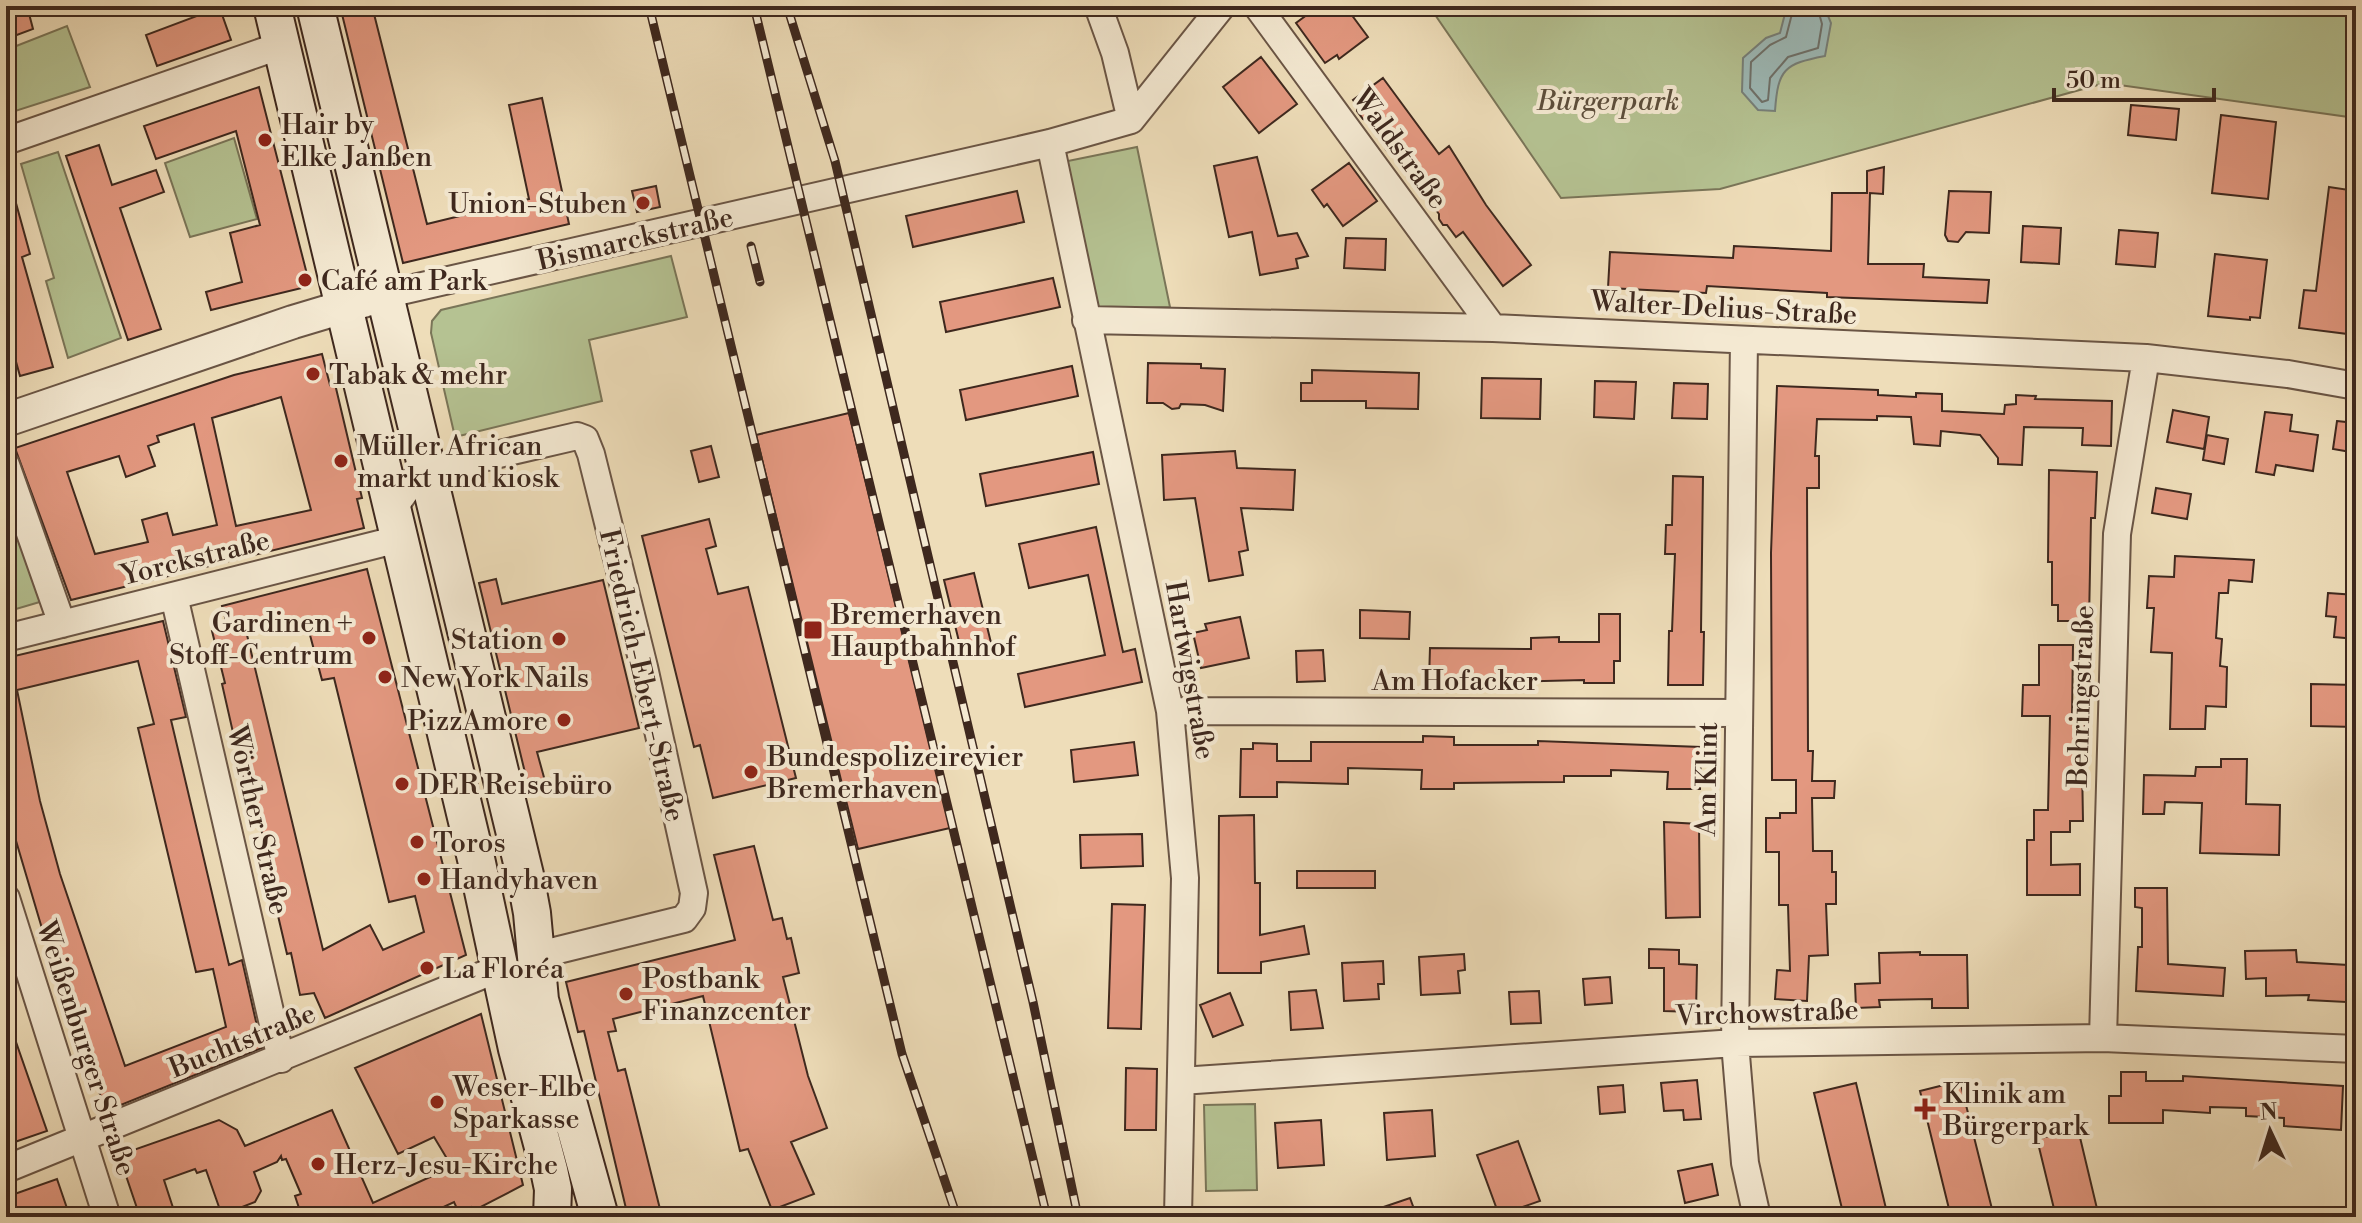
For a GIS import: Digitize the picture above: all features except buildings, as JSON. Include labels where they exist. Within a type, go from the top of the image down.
[{"type":"main road","points":[[272,6],[517,1049],[549,1170],[553,1189],[552,1217]]},
{"type":"main road","points":[[315,6],[525,875],[532,913],[540,1000],[588,1213]]},
{"type":"main road","name":"Friedrich-Ebert-Straße","points":[[500,968],[534,956]]},
{"type":"street","points":[[1098,6],[1115,53],[1131,120]]},
{"type":"street","points":[[1131,120],[1222,6]]},
{"type":"street","name":"Waldstraße","points":[[1257,6],[1493,328]]},
{"type":"street","points":[[6,141],[282,45]]},
{"type":"street","name":"Bismarckstraße","points":[[6,420],[383,295],[1050,143],[1131,120]]},
{"type":"street","name":"Hartwigstraße","points":[[1050,143],[1170,711],[1185,878],[1178,1217]]},
{"type":"street","name":"Walter-Delius-Straße","points":[[1086,320],[1493,328],[2146,358],[2288,374],[2356,386]]},
{"type":"street","name":"Am Klint","points":[[1744,340],[1735,1043],[1745,1163],[1757,1217]]},
{"type":"street","name":"Behringstraße","points":[[2103,1038],[2117,534],[2146,358]]},
{"type":"street","name":"Friedrich-Ebert-Straße","points":[[426,471],[577,436],[585,439],[644,667],[694,893],[692,908],[684,919],[534,956]]},
{"type":"street","points":[[6,465],[62,624]]},
{"type":"street","points":[[396,524],[412,482],[426,471]]},
{"type":"street","name":"Yorckstraße","points":[[6,638],[174,596],[396,524]]},
{"type":"street","name":"Wörther Straße","points":[[174,596],[281,1059]]},
{"type":"street","name":"Am Hofacker","points":[[1170,711],[1739,713]]},
{"type":"street","name":"Weißenburger Straße","points":[[8,912],[107,1217]]},
{"type":"street","name":"Buchtstraße","points":[[6,1169],[500,968]]},
{"type":"street","name":"Virchowstraße","points":[[1181,1081],[1735,1043],[2103,1038],[2356,1049]]},
{"type":"green space","name":"Bürgerpark","points":[[1429,6],[2356,6],[2356,118],[2105,83],[1720,189],[1561,198]]},
{"type":"green space","points":[[67,26],[90,87],[6,114],[6,50]]},
{"type":"green space","points":[[234,138],[257,219],[190,237],[165,163]]},
{"type":"green space","points":[[1137,147],[1170,307],[1099,309],[1063,162]]},
{"type":"green space","points":[[58,152],[121,338],[68,358],[46,281],[54,278],[21,164]]},
{"type":"green space","points":[[671,256],[687,317],[589,340],[602,401],[455,437],[431,333],[432,321],[441,310]]},
{"type":"green space","points":[[6,499],[43,601],[6,612]]},
{"type":"green space","points":[[1255,1104],[1257,1190],[1206,1191],[1204,1105]]},
{"type":"water","points":[[1787,6],[1824,6],[1831,23],[1825,56],[1792,66],[1781,77],[1775,111],[1758,110],[1742,92],[1743,58],[1766,38],[1780,33]]},
{"type":"railway","points":[[649,6],[902,1054],[957,1217]]},
{"type":"railway","points":[[754,6],[1047,1217]]},
{"type":"railway","points":[[787,6],[835,161],[1033,1002],[1078,1217]]},
{"type":"railway","points":[[751,246],[760,282]]},
{"type":"place","name":"Hair by Elke Janßen","points":[[265,140]]},
{"type":"place","name":"Union-Stuben","points":[[643,203]]},
{"type":"place","name":"Café am Park","points":[[305,280]]},
{"type":"place","name":"Tabak & mehr","points":[[313,374]]},
{"type":"place","name":"Müller African markt und kiosk","points":[[341,461]]},
{"type":"place","name":"Bremerhaven Hauptbahnhof","points":[[813,630]]},
{"type":"place","name":"Gardinen + Stoff-Centrum","points":[[369,638]]},
{"type":"place","name":"Station","points":[[559,639]]},
{"type":"place","name":"New York Nails","points":[[385,677]]},
{"type":"place","name":"PizzAmore","points":[[564,720]]},
{"type":"place","name":"Bundespolizeirevier Bremerhaven","points":[[751,772]]},
{"type":"place","name":"DER Reisebüro","points":[[402,784]]},
{"type":"place","name":"Toros","points":[[417,842]]},
{"type":"place","name":"Handyhaven","points":[[424,879]]},
{"type":"place","name":"La Floréa","points":[[427,968]]},
{"type":"place","name":"Postbank Finanzcenter","points":[[626,994]]},
{"type":"place","name":"Weser-Elbe Sparkasse","points":[[437,1102]]},
{"type":"place","name":"Klinik am Bürgerpark","points":[[1925,1109]]},
{"type":"place","name":"Herz-Jesu-Kirche","points":[[318,1164]]}]
